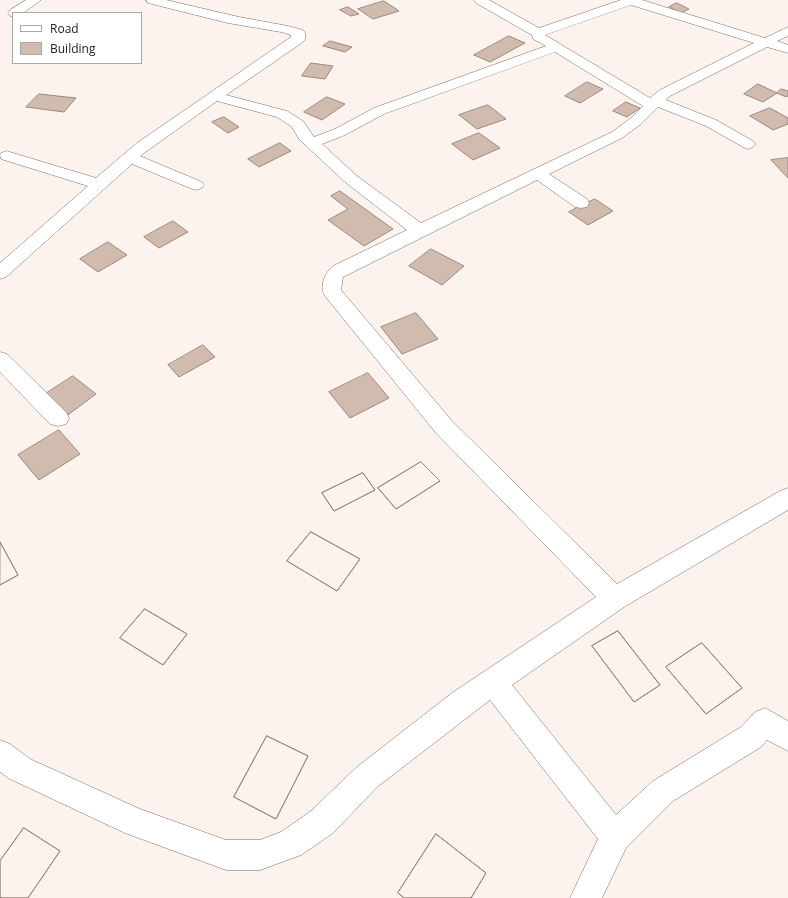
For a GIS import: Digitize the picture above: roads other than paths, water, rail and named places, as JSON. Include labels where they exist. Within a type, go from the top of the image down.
[{"type":"street","points":[[8,0],[14,12]]},
{"type":"street","points":[[16,12],[34,0]]},
{"type":"street","points":[[0,273],[142,146],[298,39],[298,33],[286,28],[232,19],[180,8],[152,0]]},
{"type":"street","points":[[480,0],[539,34],[538,36],[556,47],[654,103],[711,123],[748,144]]},
{"type":"street","points":[[539,34],[631,0],[788,50]]},
{"type":"street","points":[[0,21],[12,14]]},
{"type":"street","points":[[615,599],[444,427],[332,291],[334,275],[339,270],[617,135],[636,121],[665,93],[788,31]]},
{"type":"street","points":[[312,143],[340,132],[379,111],[556,47]]},
{"type":"street","points":[[215,96],[282,114],[298,124],[304,136],[351,179],[420,231]]},
{"type":"street","points":[[7,156],[100,184]]},
{"type":"street","points":[[130,156],[196,186]]},
{"type":"street","points":[[537,173],[581,203]]},
{"type":"street","points":[[0,359],[58,418]]},
{"type":"street","points":[[0,754],[20,769],[136,822],[226,855],[260,855],[290,844],[322,822],[367,777],[462,703],[615,599],[788,498]]},
{"type":"street","points":[[493,682],[615,837]]},
{"type":"street","points":[[586,898],[615,837],[663,792],[751,736],[765,722],[788,737]]}]
